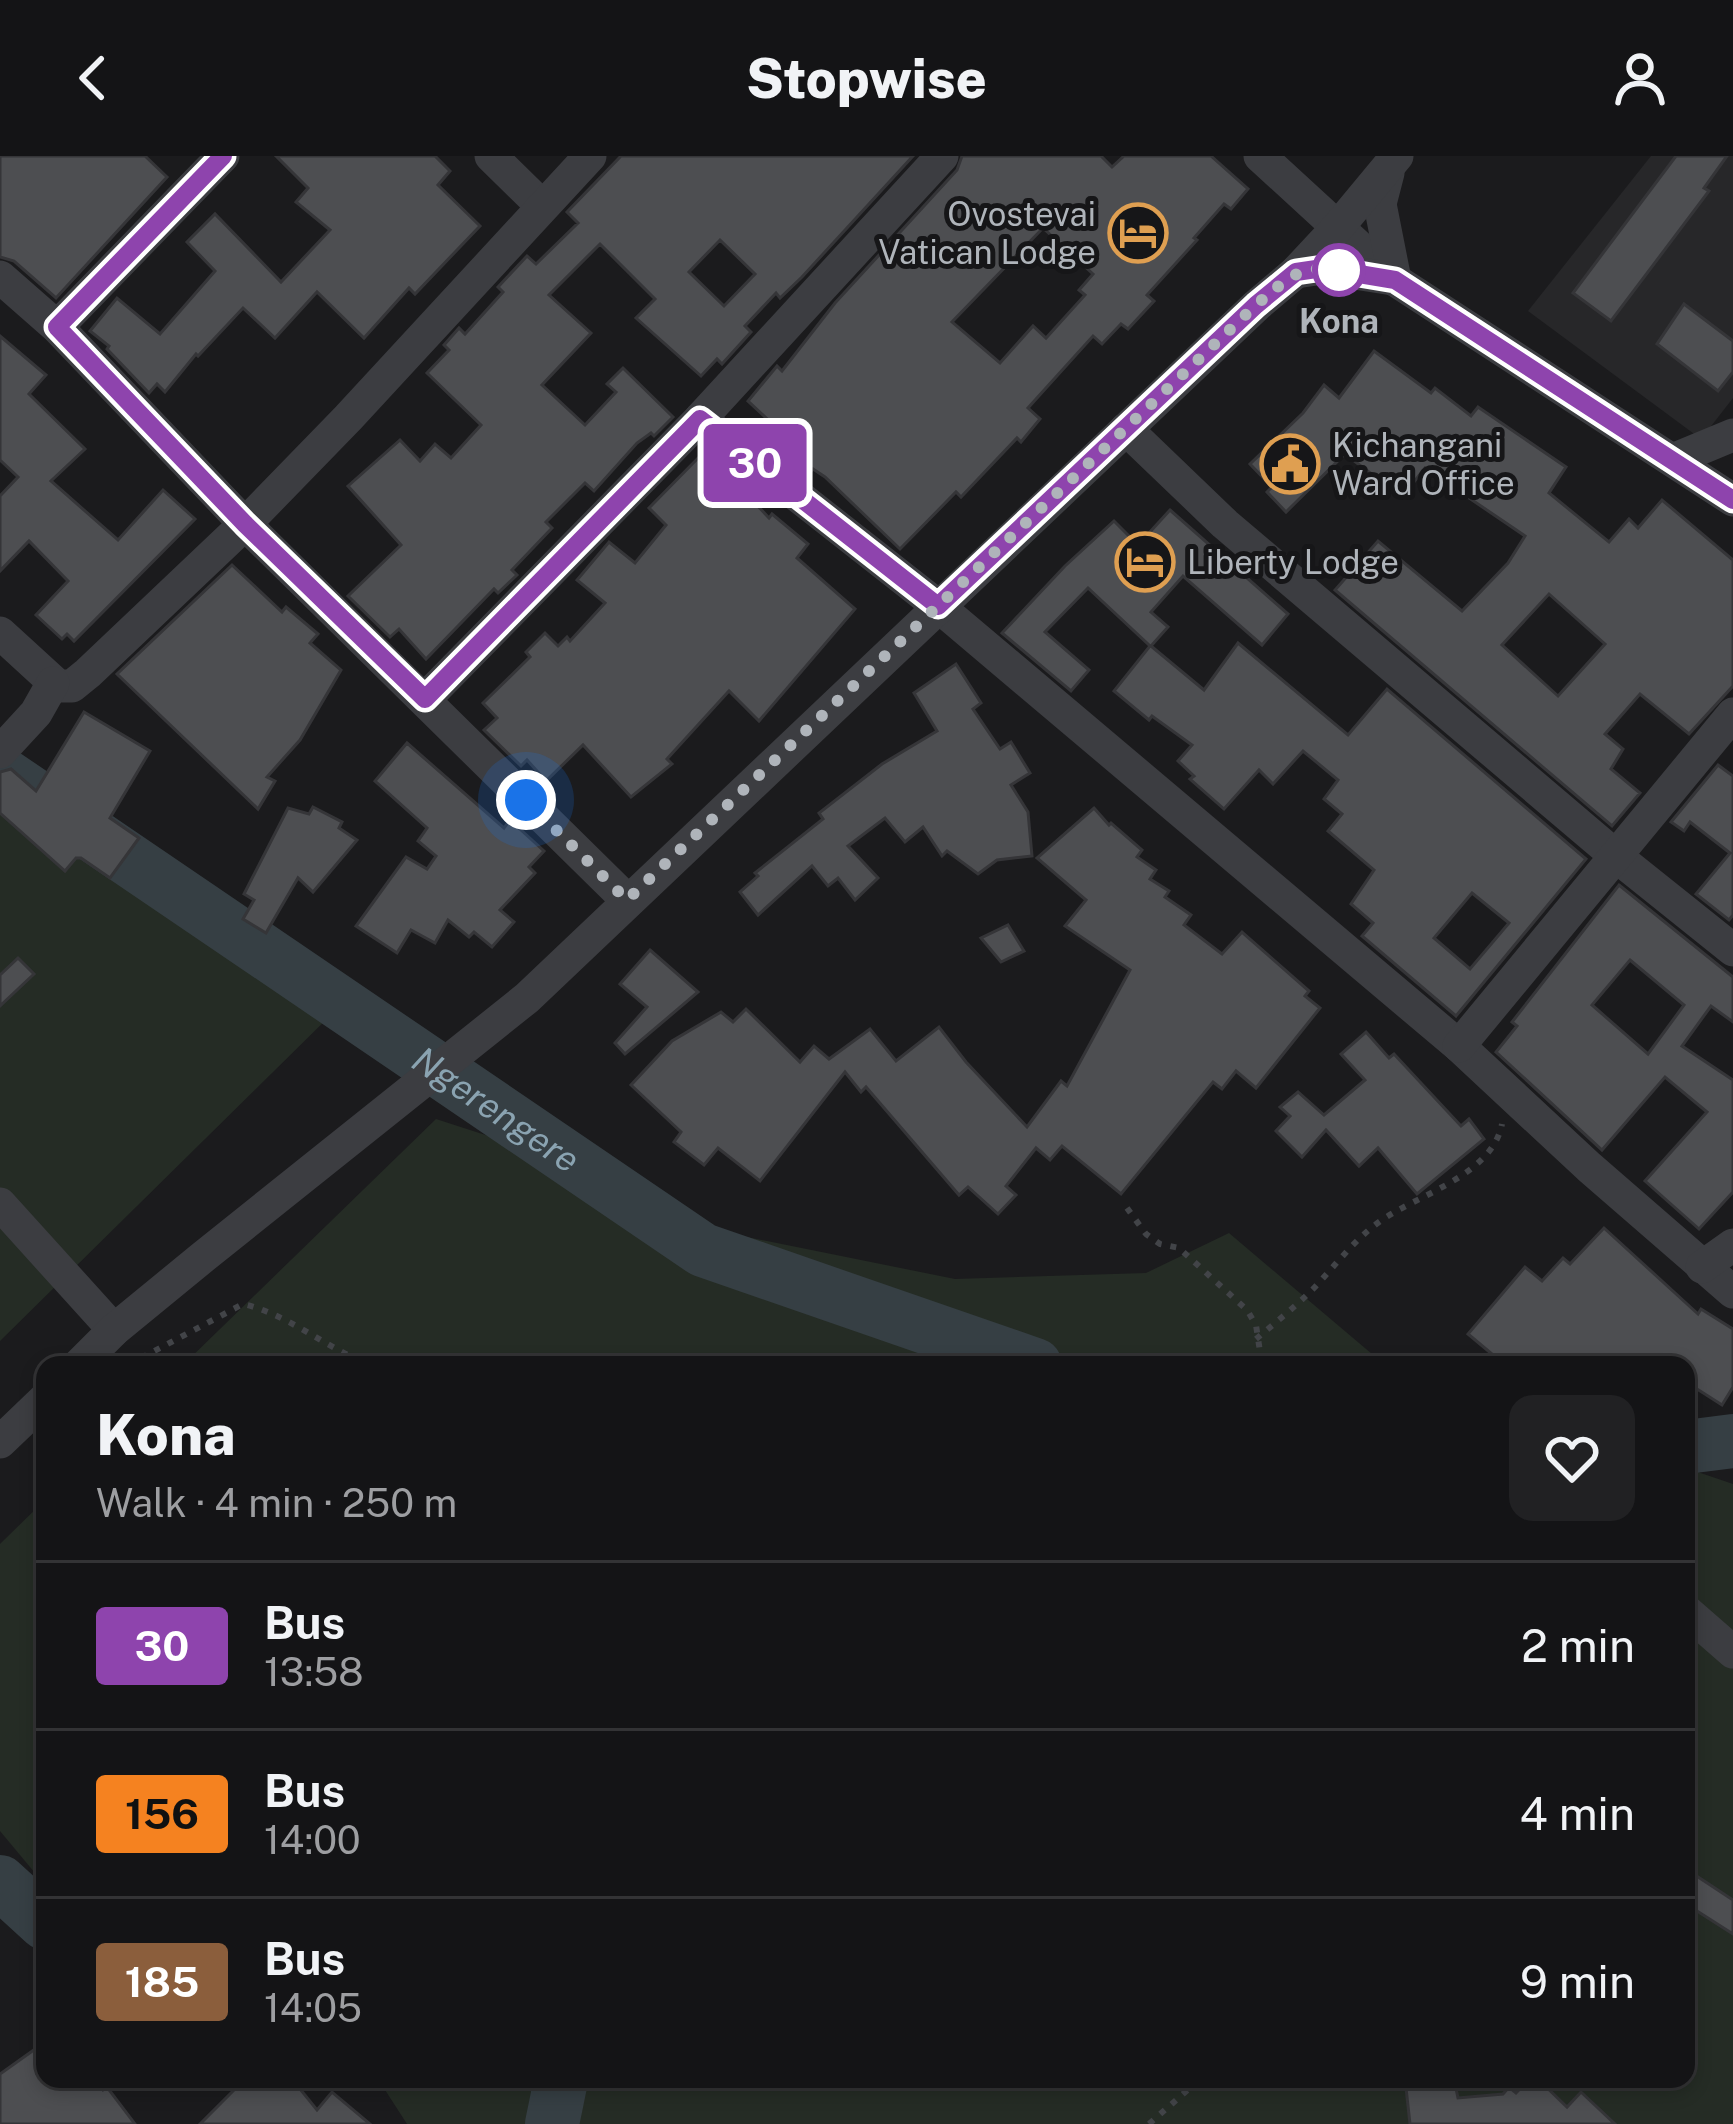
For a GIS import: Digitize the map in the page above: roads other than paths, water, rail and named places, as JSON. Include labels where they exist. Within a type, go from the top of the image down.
[{"type":"street","points":[[57,327],[223,156]]},
{"type":"street","points":[[491,156],[541,206]]},
{"type":"street","points":[[0,633],[53,683],[72,686],[245,524],[590,156]]},
{"type":"street","points":[[425,699],[700,419],[942,156]]},
{"type":"street","points":[[1260,156],[1395,280],[1733,500]]},
{"type":"street","points":[[88,1356],[114,1330],[526,998],[1296,272],[1394,161]]},
{"type":"street","points":[[1394,161],[1380,203],[1395,280]]},
{"type":"street","points":[[1296,272],[1323,268],[1395,280]]},
{"type":"street","points":[[0,277],[57,327],[245,524],[627,900]]},
{"type":"street","points":[[700,419],[938,606],[1459,1046],[1733,1292]]},
{"type":"street","points":[[1126,429],[1226,524],[1733,950]]},
{"type":"street","points":[[1675,459],[1733,435]]},
{"type":"street","points":[[0,752],[36,712],[53,683]]},
{"type":"street","points":[[1459,1046],[1733,714]]},
{"type":"street","points":[[0,1204],[114,1330]]},
{"type":"street","points":[[1702,1267],[1733,1245]]},
{"type":"street","points":[[0,1442],[36,1408]]},
{"type":"street","points":[[1695,1619],[1733,1652]]},
{"type":"waterway","name":"Ngerengere","points":[[0,772],[703,1250],[1009,1356]]},
{"type":"waterway","name":"Ngerengere","points":[[1695,1446],[1733,1441]]},
{"type":"waterway","points":[[0,1882],[36,1915]]},
{"type":"waterway","points":[[552,2124],[559,2088]]},
{"type":"place","name":"Ovostevai Vatican Lodge","points":[[1138,233]]},
{"type":"place","name":"Kona","points":[[1339,270]]},
{"type":"place","name":"Kichangani Ward Office","points":[[1290,464]]},
{"type":"place","name":"Liberty Lodge","points":[[1145,562]]}]
